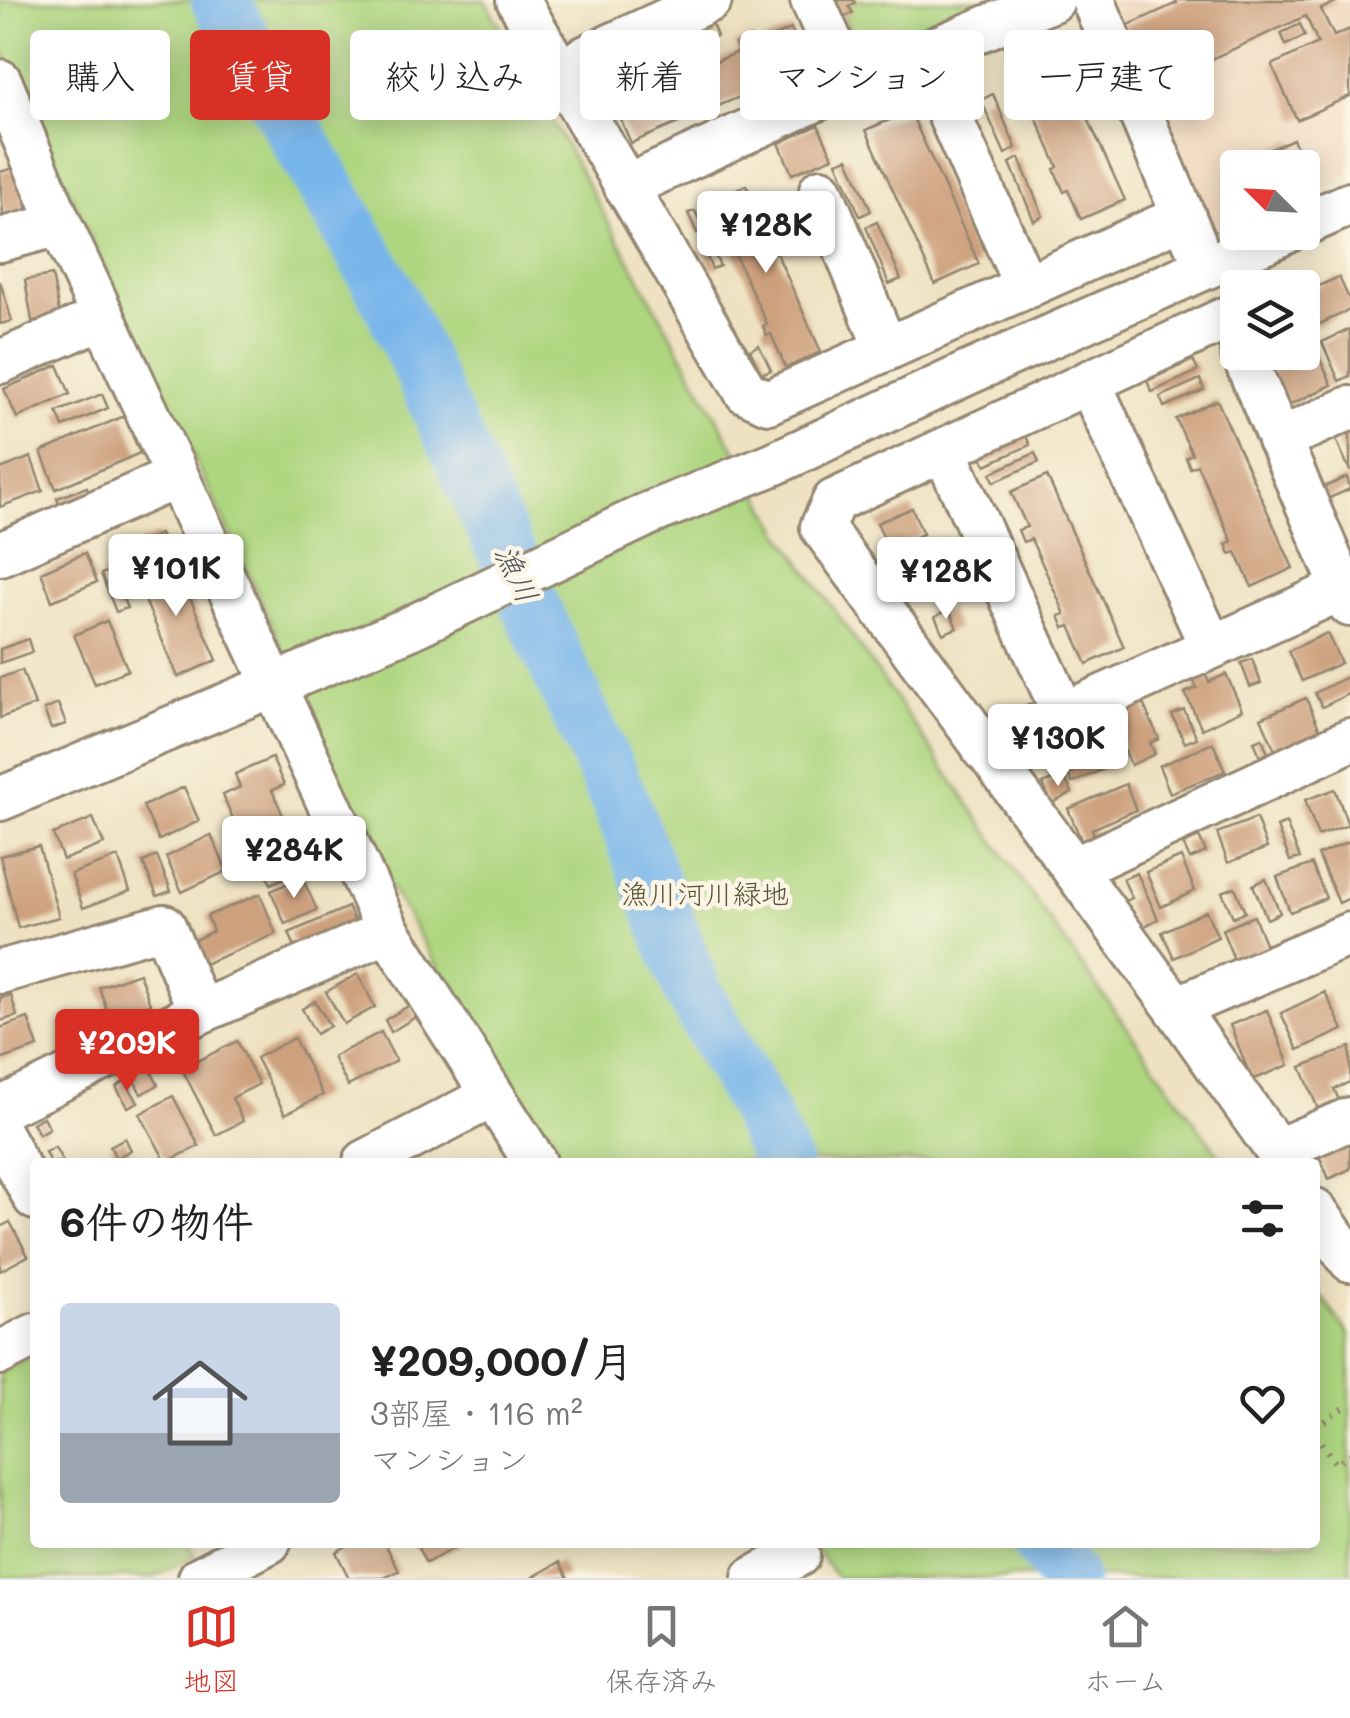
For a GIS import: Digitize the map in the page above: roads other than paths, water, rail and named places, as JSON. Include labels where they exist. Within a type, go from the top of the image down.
[{"type":"street","points":[[518,0],[746,392],[768,402],[1184,216]]},
{"type":"street","points":[[566,82],[582,59],[710,0]]},
{"type":"street","points":[[812,0],[826,30]]},
{"type":"street","points":[[980,30],[1052,0]]},
{"type":"street","points":[[1092,0],[1220,302]]},
{"type":"street","points":[[0,81],[60,224],[388,931],[532,1158]]},
{"type":"street","points":[[626,187],[772,120]]},
{"type":"street","points":[[951,120],[1026,287]]},
{"type":"street","points":[[821,190],[886,350]]},
{"type":"street","points":[[1320,217],[1350,204]]},
{"type":"street","points":[[0,240],[60,224]]},
{"type":"street","points":[[0,799],[406,630],[648,514],[773,464],[968,372],[1247,250]]},
{"type":"street","points":[[0,362],[103,316]]},
{"type":"street","points":[[1220,342],[1088,382],[834,501],[822,527],[1282,1156],[1350,1119]]},
{"type":"street","points":[[984,750],[1210,646],[1348,593],[1249,370]]},
{"type":"street","points":[[1088,382],[1210,646]]},
{"type":"street","points":[[1279,440],[1350,408]]},
{"type":"street","points":[[944,450],[1063,712]]},
{"type":"street","points":[[0,554],[176,476]]},
{"type":"street","points":[[1074,869],[1350,740]]},
{"type":"street","points":[[0,972],[164,926],[200,1012]]},
{"type":"street","points":[[0,1109],[200,1012],[388,931]]},
{"type":"street","points":[[1176,1008],[1350,934]]},
{"type":"street","points":[[373,1158],[492,1096]]},
{"type":"street","points":[[0,1133],[30,1189]]},
{"type":"street","points":[[1320,1217],[1350,1260]]},
{"type":"street","points":[[0,1353],[30,1338]]},
{"type":"street","points":[[217,1566],[255,1548]]},
{"type":"street","points":[[754,1578],[801,1558]]},
{"type":"waterway","name":"漁川","points":[[220,0],[387,293],[620,801],[692,990],[780,1158]]},
{"type":"waterway","name":"漁川","points":[[1045,1548],[1068,1578]]},
{"type":"park label","name":"漁川河川緑地","points":[[705,894]]}]
